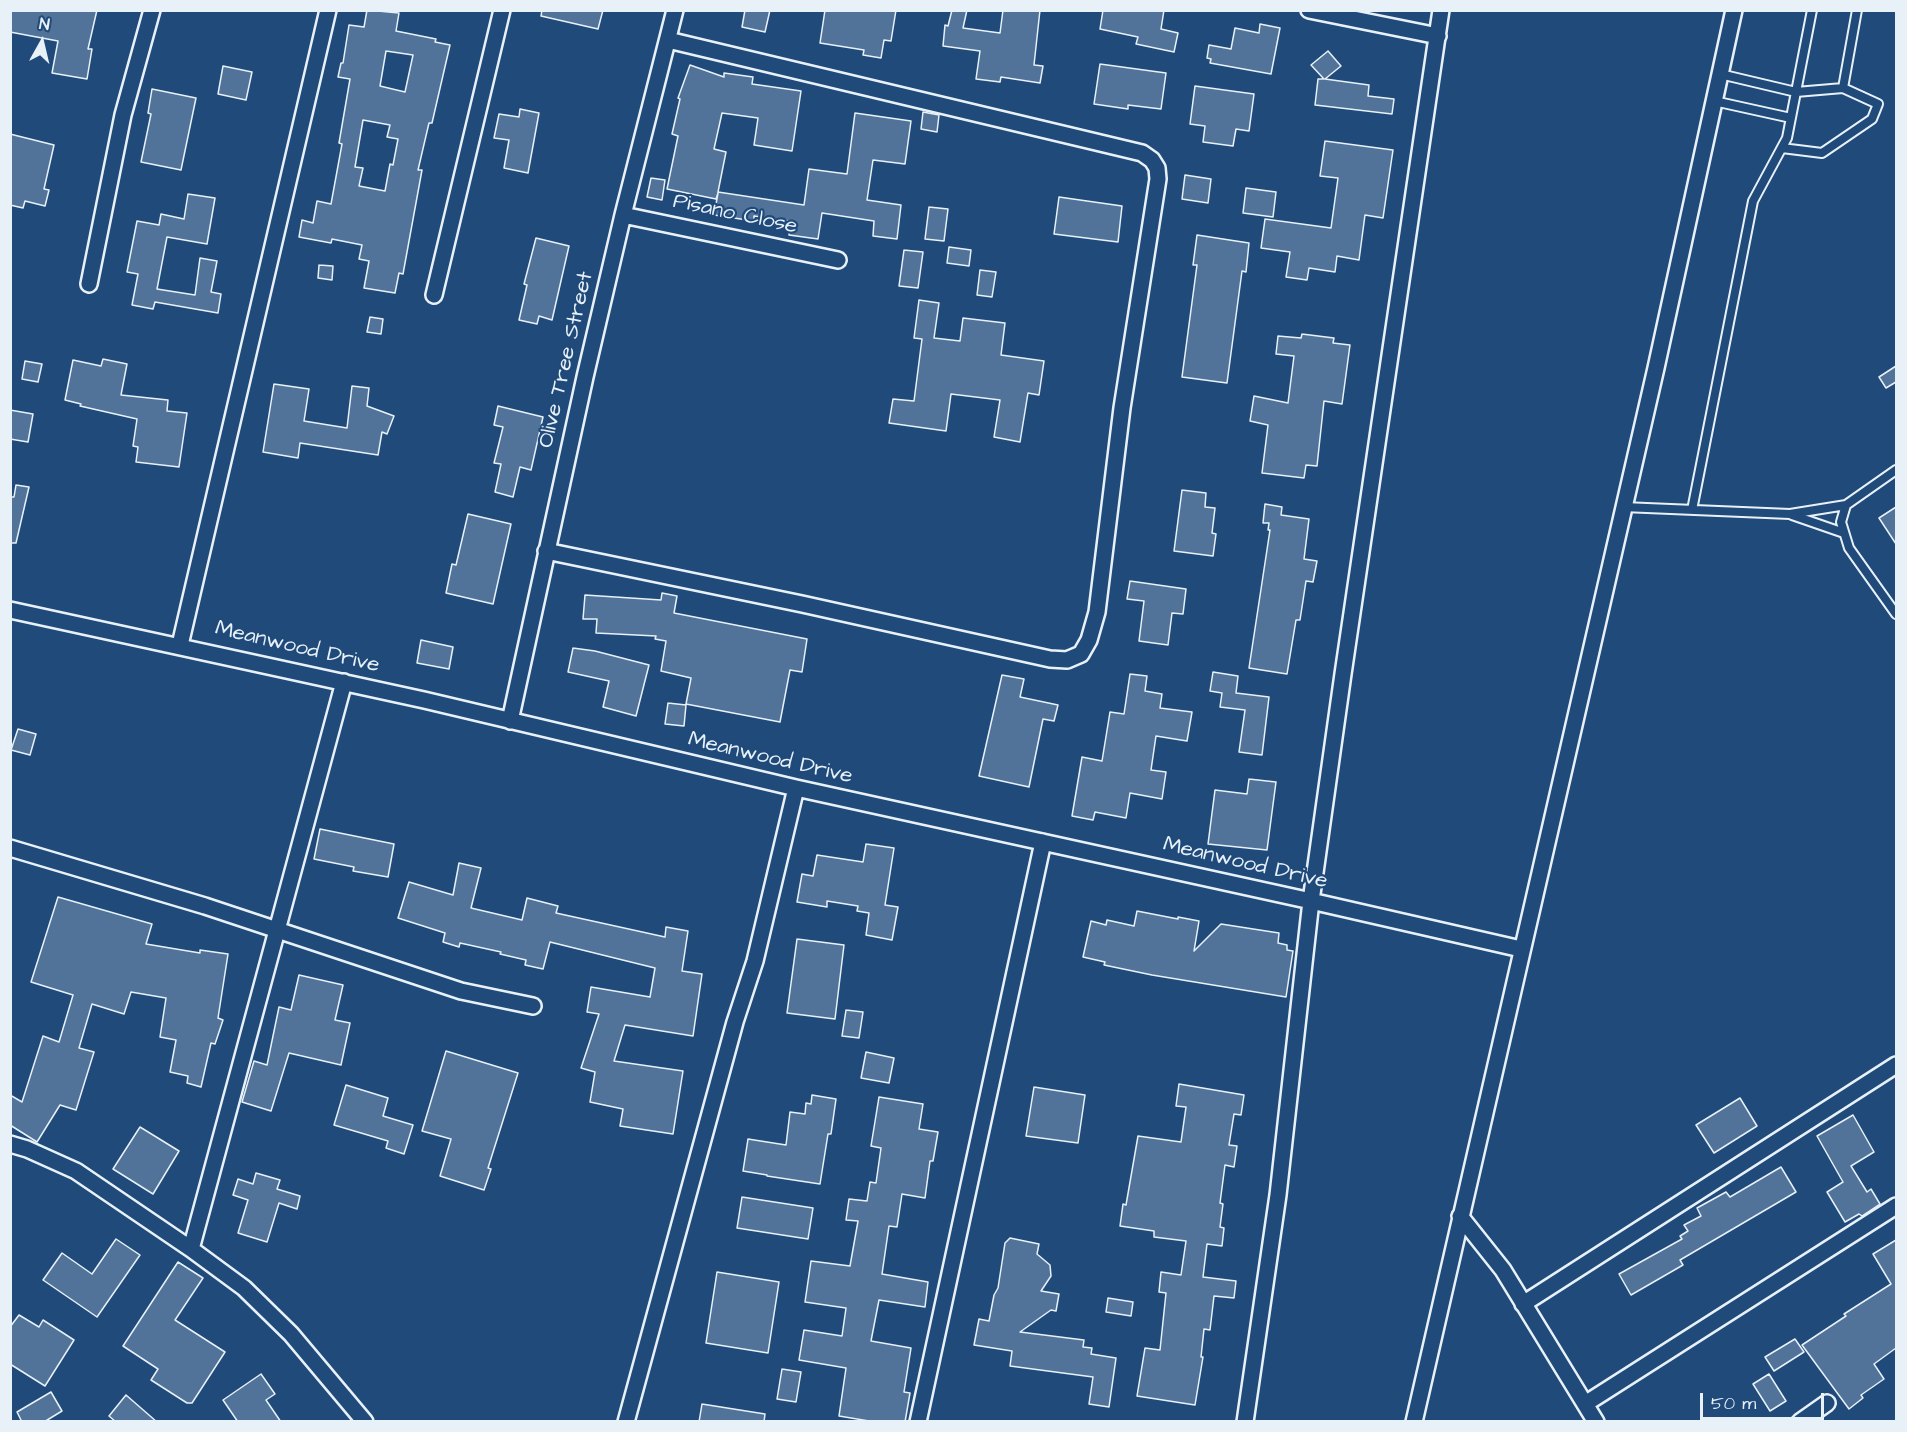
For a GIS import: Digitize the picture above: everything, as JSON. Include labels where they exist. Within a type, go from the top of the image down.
[{"type":"street","points":[[89,285],[123,115],[152,10]]},
{"type":"street","points":[[180,645],[328,10]]},
{"type":"street","points":[[434,295],[502,10]]},
{"type":"street","name":"Olive Tree Street","points":[[510,721],[546,551],[623,215],[675,10]]},
{"type":"street","points":[[1309,10],[1438,36]]},
{"type":"street","points":[[1245,1422],[1278,1196],[1311,901],[1361,544],[1410,234],[1441,10]]},
{"type":"street","points":[[1414,1422],[1734,10]]},
{"type":"street","points":[[546,551],[802,604],[1050,659],[1067,660],[1081,654],[1089,640],[1096,612],[1122,408],[1158,179],[1157,168],[1152,160],[1142,153],[668,40]]},
{"type":"street","name":"Pisano Close","points":[[623,215],[838,260]]},
{"type":"street","name":"Meanwood Drive","points":[[10,610],[180,645],[796,788],[1311,901],[1521,950]]},
{"type":"street","points":[[191,1249],[344,682]]},
{"type":"street","points":[[626,1422],[731,1034],[754,961],[796,788]]},
{"type":"street","points":[[918,1422],[1043,842]]},
{"type":"street","points":[[10,848],[102,874],[461,991],[532,1006]]},
{"type":"street","points":[[1523,1304],[1896,1065]]},
{"type":"street","points":[[10,1144],[27,1149],[76,1172],[191,1249],[244,1288],[291,1334],[365,1422]]},
{"type":"street","points":[[1585,1404],[1896,1206]]},
{"type":"street","points":[[1460,1216],[1503,1270],[1596,1422]]},
{"type":"street","points":[[1800,1422],[1827,1403]]},
{"type":"lane","points":[[1692,510],[1753,201],[1787,138],[1812,10]]},
{"type":"lane","points":[[1844,88],[1857,10]]},
{"type":"lane","points":[[1720,74],[1796,92],[1844,88],[1878,104],[1872,119],[1822,153],[1782,148]]},
{"type":"lane","points":[[1714,101],[1791,118]]},
{"type":"lane","points":[[1623,507],[1790,514],[1846,505],[1896,470]]},
{"type":"lane","points":[[1846,505],[1841,522],[1849,548],[1896,614]]},
{"type":"lane","points":[[1790,514],[1844,533]]},
{"type":"building","points":[[10,10],[97,10],[88,49],[92,49],[87,79],[52,73],[58,41],[10,32]]},
{"type":"building","points":[[367,10],[399,13],[396,31],[436,39],[435,42],[450,45],[432,123],[429,123],[418,170],[422,170],[403,274],[399,273],[395,293],[364,288],[369,261],[359,259],[362,245],[332,239],[331,243],[299,237],[302,220],[313,223],[317,201],[331,204],[342,144],[339,143],[350,79],[338,77],[341,63],[343,63],[349,25],[364,27]],"holes":[[[386,51],[413,55],[405,92],[380,86]],[[363,120],[390,125],[387,137],[398,139],[385,191],[359,186],[363,168],[355,167]]]},
{"type":"building","points":[[542,10],[603,10],[598,29],[541,16]]},
{"type":"building","points":[[745,10],[770,10],[765,32],[742,27]]},
{"type":"building","points":[[825,10],[896,10],[891,41],[884,40],[881,58],[863,55],[864,50],[820,43]]},
{"type":"building","points":[[952,10],[967,10],[963,28],[1000,33],[1003,10],[1040,10],[1034,65],[1043,66],[1040,83],[1001,77],[1000,82],[976,79],[980,51],[943,46],[945,25],[948,26]]},
{"type":"building","points":[[1103,10],[1164,10],[1161,29],[1178,33],[1174,52],[1136,44],[1138,37],[1100,29]]},
{"type":"building","points":[[1260,24],[1280,28],[1271,74],[1210,63],[1211,59],[1207,58],[1209,45],[1231,49],[1235,28],[1259,33]]},
{"type":"building","points":[[1328,51],[1341,66],[1325,79],[1369,85],[1368,96],[1394,99],[1392,114],[1315,105],[1318,79],[1324,79],[1311,65]]},
{"type":"building","points":[[1100,64],[1166,73],[1161,109],[1128,105],[1128,109],[1094,104]]},
{"type":"building","points":[[690,65],[724,77],[724,73],[753,77],[752,84],[801,91],[792,151],[754,145],[758,118],[722,113],[714,149],[726,152],[718,192],[804,205],[809,169],[847,174],[855,113],[911,121],[905,164],[873,160],[867,200],[901,205],[897,239],[873,236],[874,221],[822,213],[818,239],[789,235],[790,221],[754,216],[754,221],[714,215],[718,193],[716,199],[667,189],[678,136],[672,134],[680,99],[678,98]]},
{"type":"building","points":[[223,66],[252,72],[246,100],[218,94]]},
{"type":"building","points":[[1195,86],[1254,94],[1249,131],[1236,129],[1233,146],[1203,142],[1205,126],[1190,124]]},
{"type":"building","points":[[152,89],[196,98],[181,170],[141,162],[151,114],[148,113]]},
{"type":"building","points":[[520,109],[539,113],[528,173],[504,168],[509,140],[494,138],[499,114],[519,117]]},
{"type":"building","points":[[923,112],[939,115],[937,132],[921,129]]},
{"type":"building","points":[[10,134],[54,145],[44,189],[49,190],[45,206],[25,201],[23,208],[10,205]]},
{"type":"building","points":[[1325,141],[1393,150],[1383,218],[1365,215],[1359,260],[1337,256],[1335,272],[1309,268],[1307,280],[1286,277],[1290,252],[1261,248],[1265,219],[1331,228],[1338,178],[1320,176]]},
{"type":"building","points":[[1185,175],[1211,179],[1208,203],[1182,199]]},
{"type":"building","points":[[651,178],[665,180],[662,200],[647,197]]},
{"type":"building","points":[[1246,188],[1276,192],[1273,217],[1243,213]]},
{"type":"building","points":[[188,194],[215,198],[207,244],[167,237],[157,289],[195,295],[200,258],[217,261],[211,292],[221,294],[218,313],[155,302],[153,309],[132,305],[138,274],[127,272],[137,221],[159,225],[161,214],[184,219]]},
{"type":"building","points":[[1059,197],[1122,206],[1118,242],[1054,234]]},
{"type":"building","points":[[929,207],[948,209],[944,241],[925,239]]},
{"type":"building","points":[[1197,235],[1249,243],[1246,272],[1242,271],[1227,383],[1182,377],[1197,265],[1193,265]]},
{"type":"building","points":[[536,238],[569,246],[552,320],[539,316],[537,324],[519,320],[527,285],[524,284]]},
{"type":"building","points":[[949,247],[971,250],[969,266],[947,263]]},
{"type":"building","points":[[904,250],[923,252],[918,288],[899,286]]},
{"type":"building","points":[[319,265],[333,266],[332,280],[318,278]]},
{"type":"building","points":[[980,270],[996,272],[992,297],[977,295]]},
{"type":"building","points":[[919,300],[939,303],[934,338],[960,341],[963,318],[1005,323],[1001,355],[1044,361],[1039,395],[1028,393],[1020,442],[994,437],[1000,400],[951,394],[946,431],[889,423],[893,399],[914,401],[922,339],[914,338]]},
{"type":"building","points":[[370,317],[383,319],[381,334],[367,332]]},
{"type":"building","points":[[1302,334],[1334,338],[1333,343],[1350,345],[1342,404],[1324,401],[1317,466],[1306,465],[1304,478],[1262,473],[1268,425],[1250,421],[1254,396],[1288,403],[1294,356],[1276,354],[1278,336],[1301,338]]},
{"type":"building","points":[[103,359],[127,364],[121,395],[168,400],[167,411],[187,413],[179,467],[136,462],[138,447],[133,446],[137,419],[80,406],[81,404],[65,400],[73,360],[101,366]]},
{"type":"building","points":[[25,361],[42,364],[38,382],[22,379]]},
{"type":"building","points":[[1896,366],[1896,382],[1886,388],[1879,377]]},
{"type":"building","points":[[274,384],[309,389],[304,421],[347,428],[352,386],[369,388],[367,406],[394,416],[387,434],[382,432],[378,455],[300,443],[298,458],[263,452]]},
{"type":"building","points":[[498,406],[543,417],[531,470],[520,467],[513,497],[495,492],[501,464],[494,463],[503,427],[494,425]]},
{"type":"building","points":[[10,410],[33,414],[28,442],[10,439]]},
{"type":"building","points":[[16,485],[29,487],[16,543],[10,543],[10,497],[14,497]]},
{"type":"building","points":[[1182,490],[1206,493],[1205,507],[1215,508],[1212,533],[1216,534],[1213,556],[1174,551]]},
{"type":"building","points":[[1265,504],[1282,507],[1281,515],[1309,519],[1304,559],[1317,561],[1313,582],[1306,581],[1300,620],[1296,620],[1287,674],[1249,668],[1270,530],[1268,530],[1269,523],[1263,523]]},
{"type":"building","points":[[1896,507],[1896,544],[1879,518]]},
{"type":"building","points":[[468,514],[511,524],[493,604],[446,593],[452,564],[456,565]]},
{"type":"building","points":[[1130,581],[1186,589],[1183,614],[1172,613],[1168,645],[1139,641],[1144,601],[1127,599]]},
{"type":"building","points":[[662,593],[677,596],[674,613],[807,639],[802,672],[790,670],[780,722],[686,704],[691,678],[661,671],[666,641],[655,639],[656,636],[596,633],[597,619],[583,619],[585,595],[661,600]]},
{"type":"building","points":[[421,640],[453,647],[449,669],[417,663]]},
{"type":"building","points":[[573,648],[595,651],[649,665],[636,716],[603,707],[609,681],[568,672]]},
{"type":"building","points":[[1213,672],[1238,676],[1236,693],[1269,697],[1262,755],[1239,752],[1245,710],[1220,707],[1222,693],[1210,691]]},
{"type":"building","points":[[1130,674],[1147,676],[1145,691],[1162,694],[1160,708],[1192,712],[1187,741],[1156,736],[1151,770],[1166,772],[1162,799],[1130,793],[1126,818],[1095,812],[1093,820],[1072,816],[1082,757],[1102,761],[1110,712],[1124,714]]},
{"type":"building","points":[[1002,675],[1024,679],[1020,697],[1058,705],[1054,721],[1043,719],[1029,787],[979,776]]},
{"type":"building","points":[[668,703],[686,705],[684,726],[665,724]]},
{"type":"building","points":[[18,729],[36,734],[30,755],[11,750]]},
{"type":"building","points":[[1249,779],[1276,782],[1267,850],[1208,844],[1215,790],[1247,794]]},
{"type":"building","points":[[320,829],[394,844],[388,877],[353,871],[354,867],[314,859]]},
{"type":"building","points":[[866,844],[894,848],[885,905],[898,907],[892,940],[866,935],[869,913],[857,911],[858,906],[827,901],[827,907],[797,902],[802,874],[813,876],[817,855],[863,862]]},
{"type":"building","points":[[459,863],[481,868],[471,908],[522,920],[527,898],[558,906],[556,913],[665,937],[666,927],[688,931],[682,971],[702,974],[693,1036],[625,1025],[614,1061],[683,1071],[673,1134],[620,1126],[623,1109],[590,1102],[595,1072],[581,1068],[599,1014],[587,1012],[591,987],[650,997],[655,968],[550,942],[543,969],[525,965],[526,960],[500,954],[501,952],[460,943],[459,947],[443,942],[445,933],[398,918],[409,882],[453,895]]},
{"type":"building","points":[[58,897],[152,924],[146,944],[200,953],[200,950],[228,954],[218,1018],[223,1020],[215,1044],[211,1043],[201,1087],[187,1083],[188,1076],[170,1072],[176,1040],[160,1037],[166,998],[131,992],[124,1014],[92,1004],[79,1048],[94,1052],[76,1110],[60,1105],[37,1142],[10,1125],[10,1095],[22,1102],[43,1036],[59,1042],[73,995],[31,982]]},
{"type":"building","points":[[1137,911],[1199,921],[1194,951],[1221,924],[1279,933],[1278,943],[1287,945],[1287,950],[1293,951],[1286,997],[1152,975],[1104,965],[1105,962],[1083,957],[1091,921],[1106,925],[1107,920],[1134,926]]},
{"type":"building","points":[[797,939],[844,945],[835,1019],[787,1013]]},
{"type":"building","points":[[299,975],[343,985],[335,1020],[350,1023],[341,1065],[289,1053],[271,1111],[242,1102],[254,1061],[267,1065],[279,1007],[291,1010]]},
{"type":"building","points":[[846,1010],[863,1012],[859,1038],[842,1036]]},
{"type":"building","points":[[446,1051],[518,1073],[488,1168],[491,1169],[484,1190],[440,1176],[451,1139],[422,1131]]},
{"type":"building","points":[[866,1052],[894,1058],[889,1083],[861,1078]]},
{"type":"building","points":[[1179,1084],[1244,1095],[1241,1115],[1234,1114],[1229,1145],[1237,1146],[1234,1167],[1225,1165],[1220,1203],[1223,1204],[1220,1227],[1224,1228],[1222,1246],[1207,1244],[1203,1277],[1236,1281],[1234,1298],[1214,1296],[1210,1330],[1204,1329],[1201,1357],[1203,1357],[1195,1405],[1137,1396],[1145,1348],[1160,1350],[1166,1293],[1159,1292],[1161,1272],[1181,1275],[1186,1241],[1154,1237],[1154,1231],[1120,1226],[1138,1136],[1181,1142],[1186,1107],[1176,1106]]},
{"type":"building","points":[[346,1085],[388,1098],[383,1116],[413,1125],[404,1154],[386,1148],[388,1141],[334,1125]]},
{"type":"building","points":[[1034,1087],[1085,1095],[1078,1143],[1026,1136]]},
{"type":"building","points":[[812,1095],[836,1099],[820,1184],[743,1171],[748,1139],[786,1145],[790,1112],[805,1114],[806,1103],[811,1104]]},
{"type":"building","points":[[879,1097],[923,1104],[919,1129],[938,1132],[933,1161],[930,1161],[925,1198],[902,1194],[897,1227],[889,1226],[882,1274],[928,1282],[925,1307],[879,1300],[871,1341],[911,1348],[904,1392],[910,1393],[905,1422],[875,1422],[839,1416],[846,1368],[799,1360],[804,1330],[842,1336],[846,1308],[805,1302],[811,1261],[850,1266],[858,1221],[846,1220],[849,1199],[867,1201],[870,1182],[876,1183],[881,1148],[871,1146]]},
{"type":"building","points":[[1740,1098],[1757,1126],[1714,1153],[1696,1125]]},
{"type":"building","points":[[1853,1115],[1874,1152],[1851,1166],[1867,1192],[1871,1189],[1880,1204],[1862,1216],[1859,1214],[1845,1222],[1827,1192],[1843,1182],[1817,1136]]},
{"type":"building","points":[[140,1127],[179,1151],[153,1194],[113,1169]]},
{"type":"building","points":[[1781,1167],[1796,1192],[1680,1260],[1683,1265],[1631,1295],[1619,1274],[1682,1239],[1680,1236],[1688,1231],[1684,1225],[1701,1216],[1697,1208],[1726,1192],[1730,1197]]},
{"type":"building","points":[[256,1173],[280,1180],[277,1189],[300,1196],[297,1209],[279,1203],[267,1242],[238,1233],[248,1200],[233,1195],[238,1179],[253,1184]]},
{"type":"building","points":[[742,1197],[813,1208],[808,1239],[737,1228]]},
{"type":"building","points":[[1010,1238],[1039,1244],[1037,1254],[1050,1265],[1051,1276],[1041,1291],[1059,1294],[1056,1311],[1051,1310],[1020,1332],[1084,1340],[1083,1347],[1092,1348],[1091,1354],[1116,1358],[1109,1407],[1089,1404],[1093,1377],[1010,1366],[1012,1351],[974,1345],[979,1319],[989,1321],[994,1295],[998,1288],[1005,1243]]},
{"type":"building","points":[[116,1239],[140,1255],[97,1317],[43,1280],[62,1253],[92,1274]]},
{"type":"building","points":[[1896,1240],[1896,1348],[1874,1364],[1884,1379],[1861,1395],[1863,1398],[1849,1409],[1802,1345],[1846,1316],[1844,1314],[1891,1284],[1873,1254]]},
{"type":"building","points":[[178,1262],[203,1278],[175,1320],[225,1352],[192,1403],[187,1403],[151,1380],[158,1369],[123,1346]]},
{"type":"building","points":[[717,1272],[779,1282],[768,1353],[706,1343]]},
{"type":"building","points":[[1108,1298],[1133,1302],[1131,1316],[1106,1312]]},
{"type":"building","points":[[19,1315],[39,1327],[43,1320],[74,1340],[45,1386],[10,1364],[10,1327]]},
{"type":"building","points":[[1795,1339],[1804,1352],[1774,1371],[1765,1357]]},
{"type":"building","points":[[782,1369],[801,1372],[796,1402],[777,1399]]},
{"type":"building","points":[[261,1374],[275,1394],[266,1400],[281,1422],[238,1422],[223,1400]]},
{"type":"building","points":[[1769,1374],[1786,1401],[1770,1411],[1753,1384]]},
{"type":"building","points":[[51,1392],[62,1411],[44,1422],[22,1422],[17,1412]]},
{"type":"building","points":[[126,1395],[157,1422],[116,1422],[109,1416]]},
{"type":"building","points":[[702,1404],[765,1414],[764,1422],[699,1422]]}]
